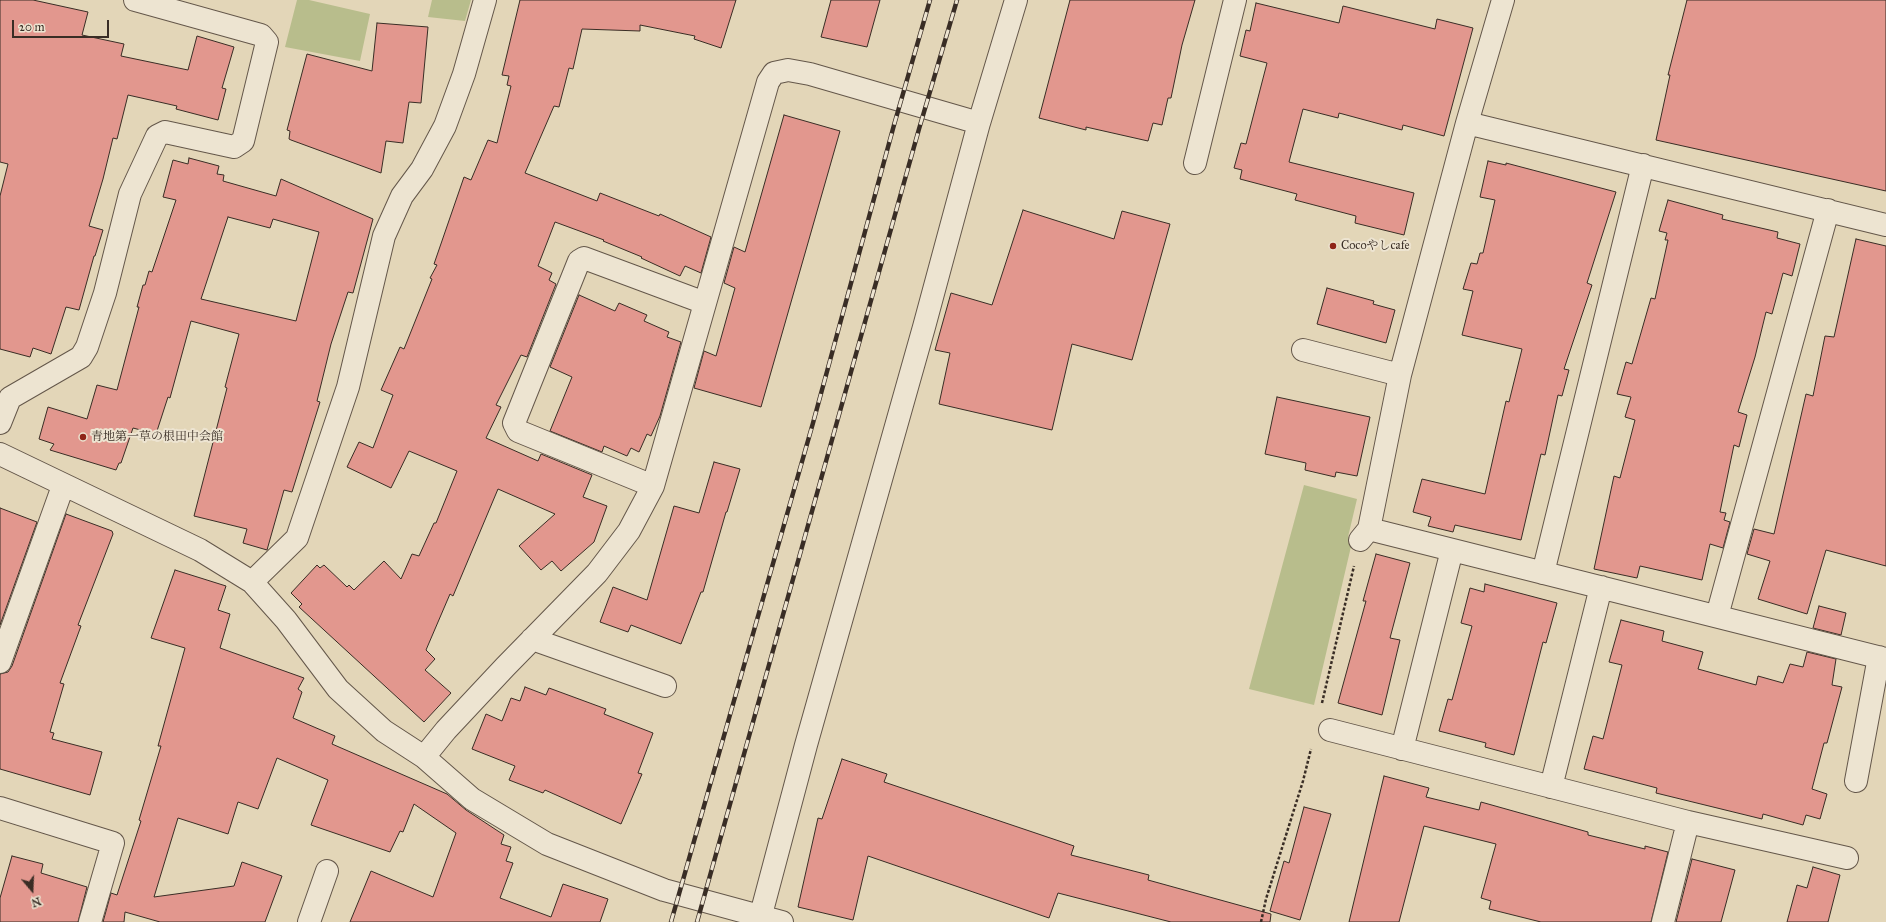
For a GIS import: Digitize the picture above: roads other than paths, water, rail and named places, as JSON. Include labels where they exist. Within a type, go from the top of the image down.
[{"type":"street","points":[[0,423],[10,398],[81,357],[86,347],[104,293],[130,194],[157,136],[165,132],[234,147],[243,141],[267,42],[261,34],[135,0]]},
{"type":"street","points":[[252,582],[297,538],[348,387],[384,236],[402,196],[422,169],[445,126],[464,74],[485,0]]},
{"type":"street","points":[[759,919],[806,745],[924,327],[979,123],[1016,0]]},
{"type":"street","points":[[1195,162],[1236,0]]},
{"type":"street","points":[[1503,0],[1467,123],[1400,375],[1364,534],[1452,550],[1883,658],[1856,781]]},
{"type":"street","points":[[424,757],[446,730],[606,562],[629,532],[653,486],[768,82],[774,73],[788,70],[810,74],[979,123]]},
{"type":"street","points":[[1467,123],[1886,225]]},
{"type":"street","points":[[1543,573],[1643,165]]},
{"type":"street","points":[[1717,616],[1828,210]]},
{"type":"street","points":[[653,486],[518,430],[514,422],[579,261],[584,258],[705,303]]},
{"type":"street","points":[[1303,350],[1400,375]]},
{"type":"street","points":[[0,454],[63,486],[134,517],[200,550],[252,582],[286,620],[338,689],[384,731],[424,757],[472,799],[547,844],[664,890],[759,919],[782,922]]},
{"type":"street","points":[[0,662],[63,486]]},
{"type":"street","points":[[1402,748],[1452,550]]},
{"type":"street","points":[[1551,786],[1601,587]]},
{"type":"street","points":[[532,639],[666,686]]},
{"type":"street","points":[[1330,730],[1688,822],[1847,858]]},
{"type":"street","points":[[0,808],[113,843],[90,922]]},
{"type":"street","points":[[1663,922],[1688,822]]},
{"type":"street","points":[[309,922],[327,871]]},
{"type":"railway","points":[[671,922],[813,423],[894,125],[930,0]]},
{"type":"railway","points":[[697,922],[919,129],[957,0]]},
{"type":"place","name":"Cocoやしcafe","points":[[1333,246]]},
{"type":"place","name":"青地第一草の根田中会館","points":[[83,437]]}]
